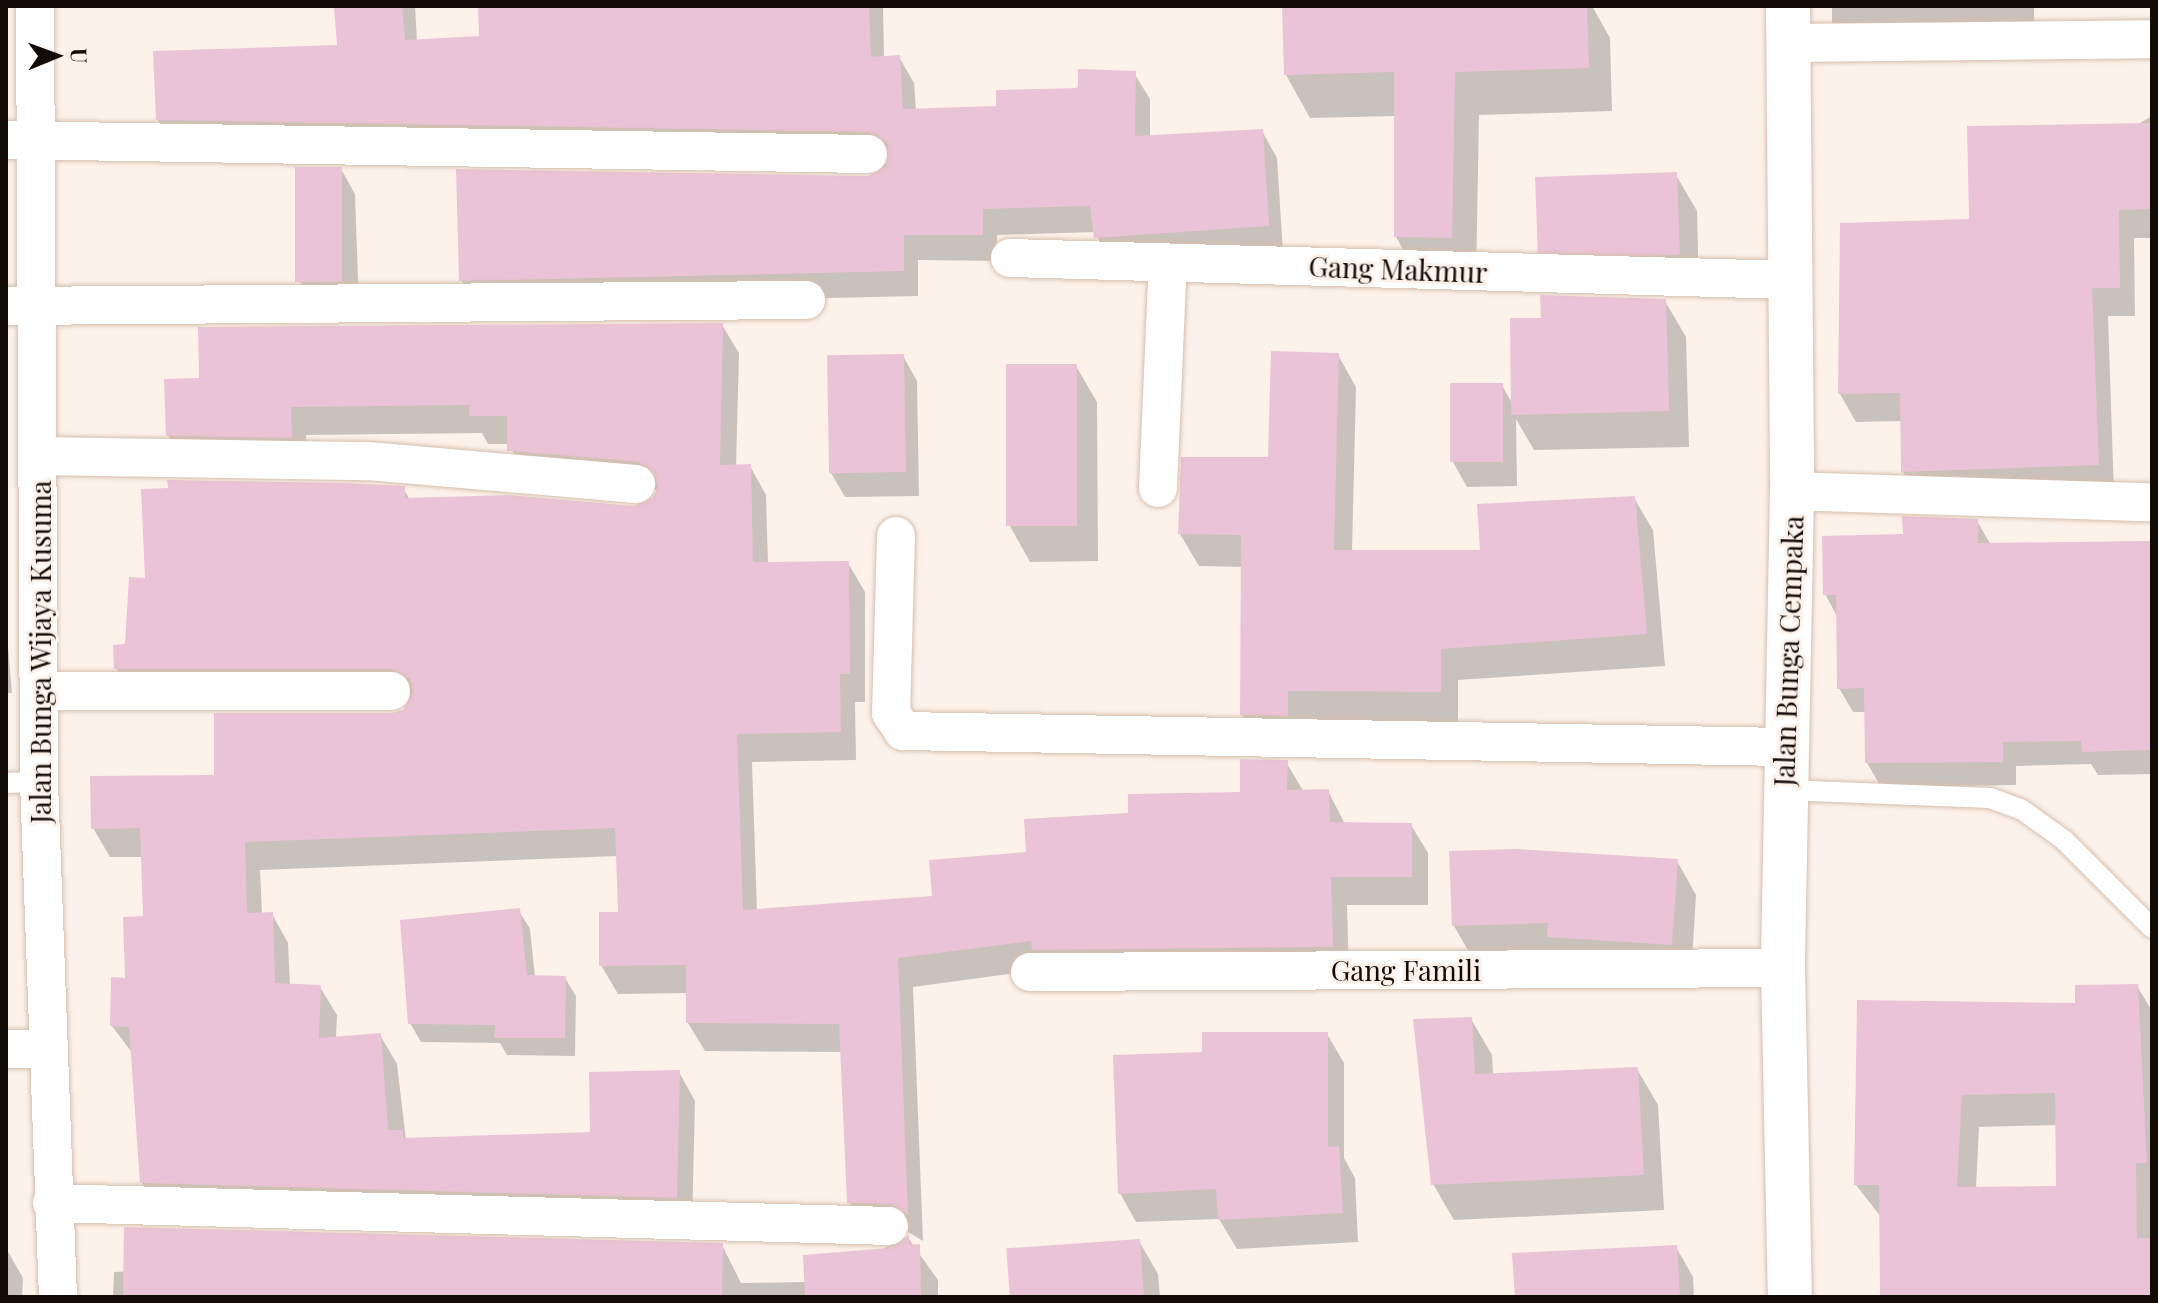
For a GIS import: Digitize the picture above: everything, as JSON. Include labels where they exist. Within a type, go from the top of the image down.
[{"type":"street","name":"Jalan Bunga Wijaya Kusuma","points":[[35,6],[20,140],[22,306],[39,456],[39,691],[22,782],[49,1049],[52,1203],[58,1297]]},
{"type":"street","points":[[1788,24],[2152,39]]},
{"type":"street","name":"Jalan Bunga Cempaka","points":[[1788,24],[1786,280],[1792,491],[1784,747],[1783,968],[1790,1297]]},
{"type":"street","points":[[20,140],[868,154]]},
{"type":"street","name":"Gang Makmur","points":[[1010,258],[1786,280]]},
{"type":"street","points":[[1158,488],[1168,263]]},
{"type":"street","points":[[22,306],[806,300]]},
{"type":"street","points":[[39,456],[368,461],[636,484]]},
{"type":"street","points":[[1792,491],[2152,502]]},
{"type":"street","points":[[896,536],[891,713],[903,731],[1784,747]]},
{"type":"street","points":[[39,691],[391,691]]},
{"type":"street","name":"Gang Famili","points":[[1030,972],[1783,968]]},
{"type":"street","points":[[6,1049],[49,1049]]},
{"type":"street","points":[[52,1203],[889,1226]]},
{"type":"lane","points":[[1784,790],[1990,798],[2021,809],[2064,840],[2152,928]]},
{"type":"building","points":[[334,6],[402,6],[405,40],[479,36],[478,6],[869,6],[871,57],[900,55],[903,109],[996,106],[996,90],[1078,88],[1078,69],[1136,71],[1135,136],[1263,129],[1269,226],[1094,238],[1090,206],[983,209],[983,235],[904,235],[904,271],[459,281],[456,169],[868,176],[886,166],[888,144],[868,132],[156,120],[153,51],[337,45]]},
{"type":"building","points":[[1282,6],[1587,6],[1589,68],[1455,72],[1452,238],[1394,237],[1394,72],[1284,75]]},
{"type":"building","points":[[2152,123],[2152,209],[2119,210],[2120,288],[2092,288],[2099,465],[1901,472],[1900,393],[1838,394],[1840,223],[1969,219],[1967,126]]},
{"type":"building","points":[[295,167],[342,167],[342,282],[295,282]]},
{"type":"building","points":[[1677,172],[1680,255],[1538,260],[1535,177]]},
{"type":"building","points":[[1540,295],[1666,299],[1669,411],[1511,415],[1510,318],[1541,318]]},
{"type":"building","points":[[723,323],[720,465],[751,464],[753,562],[849,561],[850,674],[840,674],[841,732],[737,734],[743,910],[932,896],[929,860],[1026,852],[1024,819],[1128,813],[1128,794],[1240,792],[1240,759],[1288,760],[1287,790],[1329,789],[1330,822],[1412,823],[1412,877],[1331,877],[1333,947],[1032,950],[1031,941],[898,958],[908,1215],[890,1204],[847,1203],[839,1024],[686,1023],[686,965],[599,966],[599,912],[618,912],[615,828],[245,842],[247,913],[273,912],[275,983],[321,985],[319,1038],[381,1033],[388,1130],[403,1130],[403,1138],[590,1132],[589,1072],[680,1070],[677,1198],[140,1183],[129,1027],[110,1026],[111,977],[125,978],[123,917],[143,916],[140,828],[91,829],[90,776],[214,775],[214,713],[391,713],[403,710],[413,692],[410,679],[391,669],[114,669],[113,645],[125,644],[129,577],[145,578],[141,489],[168,488],[167,480],[343,483],[405,486],[405,498],[508,495],[634,506],[654,497],[658,485],[639,462],[507,451],[507,416],[469,416],[470,405],[291,407],[292,438],[166,436],[164,379],[199,378],[198,327]]},
{"type":"building","points":[[1271,351],[1339,353],[1334,550],[1480,550],[1477,504],[1635,496],[1647,634],[1441,649],[1441,692],[1288,691],[1288,716],[1240,715],[1241,535],[1178,534],[1181,457],[1268,457]]},
{"type":"building","points":[[904,354],[906,472],[829,473],[827,355]]},
{"type":"building","points":[[1006,364],[1077,364],[1077,526],[1006,526]]},
{"type":"building","points":[[1450,383],[1503,383],[1503,462],[1450,462]]},
{"type":"building","points":[[1902,516],[1978,519],[1978,543],[2152,541],[2152,750],[2082,752],[2081,741],[2003,742],[2003,762],[1865,763],[1864,688],[1837,689],[1836,595],[1823,595],[1822,536],[1903,534]]},
{"type":"building","points":[[1516,849],[1678,859],[1672,945],[1547,937],[1548,923],[1452,926],[1449,851]]},
{"type":"building","points":[[520,908],[527,975],[566,976],[565,1038],[494,1038],[495,1025],[408,1024],[400,920]]},
{"type":"building","points":[[2138,984],[2147,1163],[2136,1163],[2137,1238],[2152,1238],[2152,1297],[1880,1297],[1879,1185],[1854,1185],[1857,1000],[2075,1003],[2075,985]],"holes":[[[2055,1093],[2056,1186],[1957,1187],[1962,1095]]]},
{"type":"building","points":[[1472,1017],[1475,1074],[1638,1067],[1644,1175],[1431,1185],[1413,1019]]},
{"type":"building","points":[[1202,1032],[1328,1032],[1328,1147],[1339,1146],[1343,1213],[1218,1220],[1216,1189],[1118,1194],[1113,1055],[1202,1052]]},
{"type":"building","points":[[124,1227],[723,1243],[722,1297],[123,1297]]},
{"type":"building","points":[[909,1235],[909,1245],[920,1244],[921,1297],[805,1297],[803,1255],[889,1248]]},
{"type":"building","points":[[1140,1239],[1144,1297],[1010,1297],[1006,1248]]},
{"type":"building","points":[[1677,1245],[1680,1297],[1515,1297],[1512,1253]]}]
